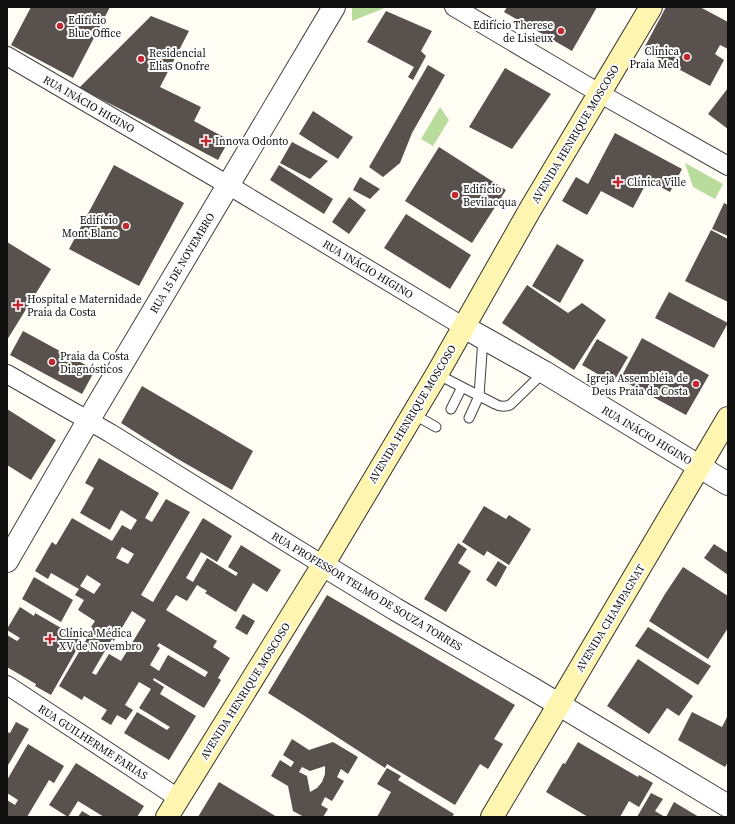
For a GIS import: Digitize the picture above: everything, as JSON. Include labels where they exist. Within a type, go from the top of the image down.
[{"type":"main road","name":"AVENIDA HENRIQUE MOSCOSO","points":[[167,817],[323,565],[437,374],[531,208],[650,7]]},
{"type":"main road","name":"AVENIDA CHAMPAGNAT","points":[[492,817],[728,418]]},
{"type":"street","name":"RUA 15 DE NOVEMBRO","points":[[7,561],[88,421],[334,7]]},
{"type":"street","points":[[454,7],[599,93],[728,166]]},
{"type":"street","name":"RUA INÁCIO HIGINO","points":[[7,56],[464,327],[544,372],[728,484]]},
{"type":"street","name":"RUA PROFESSOR TELMO DE SOUZA TORRES","points":[[7,374],[123,442],[395,609],[728,806]]},
{"type":"street","name":"RUA GUILHERME FARIAS","points":[[7,685],[178,798]]},
{"type":"lane","points":[[469,418],[479,396],[483,338]]},
{"type":"lane","points":[[437,374],[499,407],[504,407],[510,404],[544,372]]},
{"type":"lane","points":[[451,408],[462,387]]},
{"type":"lane","points":[[412,414],[436,427]]},
{"type":"green space","points":[[352,7],[387,7],[352,21]]},
{"type":"green space","points":[[440,107],[449,120],[433,146],[421,139]]},
{"type":"green space","points":[[685,163],[723,184],[715,199],[693,187]]},
{"type":"building","name":"Edifício Blue Office","points":[[31,7],[110,7],[73,78],[11,45]]},
{"type":"building","name":"Edifício Therese de Lisieux","points":[[507,7],[597,7],[572,51],[504,12]]},
{"type":"building","points":[[666,7],[700,7],[728,22],[728,49],[720,45],[715,54],[724,60],[710,86],[643,50]]},
{"type":"building","points":[[386,11],[432,31],[421,51],[426,56],[413,80],[408,77],[414,67],[367,42]]},
{"type":"building","name":"Residencial Elias Onofre","points":[[151,16],[189,31],[160,87],[201,107],[194,121],[229,140],[218,160],[79,88]]},
{"type":"building","points":[[428,65],[445,75],[412,133],[400,163],[383,177],[369,167]]},
{"type":"building","points":[[505,68],[551,94],[512,149],[469,127]]},
{"type":"building","points":[[728,88],[728,129],[708,114]]},
{"type":"building","points":[[313,111],[353,137],[338,159],[299,134]]},
{"type":"building","points":[[615,133],[682,169],[670,192],[648,180],[633,208],[601,191],[587,215],[562,201],[576,177],[588,184]]},
{"type":"building","points":[[292,142],[328,161],[310,179],[280,163]]},
{"type":"building","name":"Edifício Bevilacqua","points":[[439,147],[506,190],[472,243],[405,201]]},
{"type":"building","name":"Edifício Mont Blanc","points":[[114,165],[184,203],[139,286],[69,249]]},
{"type":"building","points":[[279,165],[333,199],[324,214],[270,180]]},
{"type":"building","points":[[360,177],[380,189],[370,199],[353,190]]},
{"type":"building","points":[[349,197],[366,210],[349,234],[332,222]]},
{"type":"building","points":[[724,203],[728,205],[728,236],[712,229]]},
{"type":"building","points":[[406,214],[471,255],[450,289],[384,248]]},
{"type":"building","points":[[711,230],[728,239],[728,302],[685,281]]},
{"type":"building","name":"Hospital e Maternidade Praia da Costa","points":[[7,242],[51,269],[7,340]]},
{"type":"building","points":[[557,244],[584,260],[560,303],[532,286]]},
{"type":"building","points":[[527,285],[568,313],[582,303],[606,320],[574,370],[502,323]]},
{"type":"building","points":[[669,292],[728,323],[714,348],[655,318]]},
{"type":"building","name":"Praia da Costa Diagnósticos","points":[[23,331],[95,370],[82,394],[10,355]]},
{"type":"building","points":[[642,338],[709,375],[686,415],[620,379]]},
{"type":"building","points":[[597,339],[628,357],[613,383],[582,365]]},
{"type":"building","points":[[142,386],[253,451],[232,490],[176,458],[121,423]]},
{"type":"building","points":[[7,409],[56,440],[31,480],[7,465]]},
{"type":"building","points":[[99,458],[159,493],[145,518],[152,522],[166,499],[190,512],[141,595],[153,602],[203,518],[232,536],[217,562],[201,552],[186,578],[193,582],[207,558],[236,576],[238,573],[228,567],[241,545],[281,570],[267,592],[253,583],[236,612],[205,593],[207,591],[197,585],[187,601],[176,595],[166,610],[217,641],[213,647],[230,658],[218,678],[221,680],[204,708],[154,678],[153,680],[164,687],[160,694],[196,716],[169,760],[124,733],[137,712],[167,730],[170,727],[139,708],[151,689],[139,682],[125,705],[133,710],[126,720],[117,715],[111,725],[101,719],[107,710],[84,696],[82,700],[59,686],[93,628],[91,627],[95,621],[78,610],[84,600],[75,595],[79,589],[51,573],[48,579],[35,571],[52,542],[56,545],[72,518],[112,541],[122,525],[131,530],[137,520],[121,510],[110,530],[80,513],[94,488],[85,483]],"holes":[[[122,547],[134,554],[128,564],[116,558]],[[87,575],[101,584],[94,594],[80,586]],[[132,611],[146,620],[121,661],[109,654],[96,675],[92,673],[112,639],[114,641]],[[159,643],[208,672],[205,677],[168,655],[159,671],[150,665],[160,648],[157,646]]]},
{"type":"building","points":[[484,506],[506,519],[509,515],[531,529],[509,565],[487,551],[484,556],[462,542]]},
{"type":"building","points":[[458,543],[467,549],[458,563],[471,571],[446,612],[424,599]]},
{"type":"building","points":[[714,544],[728,553],[728,575],[704,558]]},
{"type":"building","points":[[498,561],[507,567],[496,587],[486,580]]},
{"type":"building","points":[[683,567],[728,596],[728,628],[708,659],[649,621]]},
{"type":"building","points":[[34,577],[73,600],[61,622],[22,599]]},
{"type":"building","points":[[327,595],[515,705],[494,739],[503,744],[488,769],[480,764],[455,805],[387,764],[385,768],[268,693]]},
{"type":"building","points":[[20,607],[34,616],[35,613],[82,640],[51,695],[35,686],[36,684],[7,667],[7,635],[17,641],[20,638],[7,629]]},
{"type":"building","points":[[243,614],[255,621],[247,635],[235,628]]},
{"type":"building","points":[[648,627],[711,666],[698,685],[635,646]]},
{"type":"building","points":[[638,659],[693,696],[679,716],[667,708],[649,734],[607,706]]},
{"type":"building","points":[[692,712],[722,727],[728,715],[728,762],[725,767],[678,740]]},
{"type":"building","points":[[16,722],[29,729],[7,767],[7,732],[10,733]]},
{"type":"building","points":[[292,739],[309,750],[333,742],[358,757],[348,774],[341,769],[337,777],[344,781],[332,801],[325,797],[321,805],[328,809],[323,817],[304,817],[293,811],[288,786],[271,776],[280,760],[291,767],[294,762],[283,755]],"holes":[[[325,766],[325,774],[322,782],[317,788],[310,792],[307,776],[299,772],[302,767],[310,771]]]},
{"type":"building","points":[[578,742],[638,777],[639,775],[653,783],[639,807],[629,801],[620,817],[588,817],[546,792],[563,763],[565,764]]},
{"type":"building","points":[[28,744],[64,766],[54,783],[49,780],[27,817],[7,817],[7,800],[15,805],[18,800],[7,793],[7,780]]},
{"type":"building","points":[[76,763],[144,806],[137,817],[104,817],[78,801],[68,817],[49,805]]},
{"type":"building","points":[[387,768],[401,776],[398,780],[454,814],[452,817],[377,817],[391,792],[377,784]]},
{"type":"building","points":[[219,782],[277,817],[198,817]]},
{"type":"building","points":[[651,793],[663,799],[655,811],[665,817],[637,817]]},
{"type":"building","points":[[674,802],[699,817],[666,817]]},
{"type":"building","points":[[82,811],[92,817],[78,817]]},
{"type":"place","name":"Edifício Blue Office","points":[[60,26]]},
{"type":"place","name":"Edifício Therese de Lisieux","points":[[561,31]]},
{"type":"place","name":"Clínica Praia Med","points":[[687,57]]},
{"type":"place","name":"Residencial Elias Onofre","points":[[141,59]]},
{"type":"place","name":"Innova Odonto","points":[[206,141]]},
{"type":"place","name":"Clínica Ville","points":[[618,182]]},
{"type":"place","name":"Edifício Bevilacqua","points":[[455,195]]},
{"type":"place","name":"Edifício Mont Blanc","points":[[126,226]]},
{"type":"place","name":"Hospital e Maternidade Praia da Costa","points":[[18,305]]},
{"type":"place","name":"Praia da Costa Diagnósticos","points":[[52,362]]},
{"type":"place","name":"Igreja Assembléia de Deus Praia da Costa","points":[[696,384]]},
{"type":"place","name":"Clínica Médica XV de Novembro","points":[[50,639]]}]
